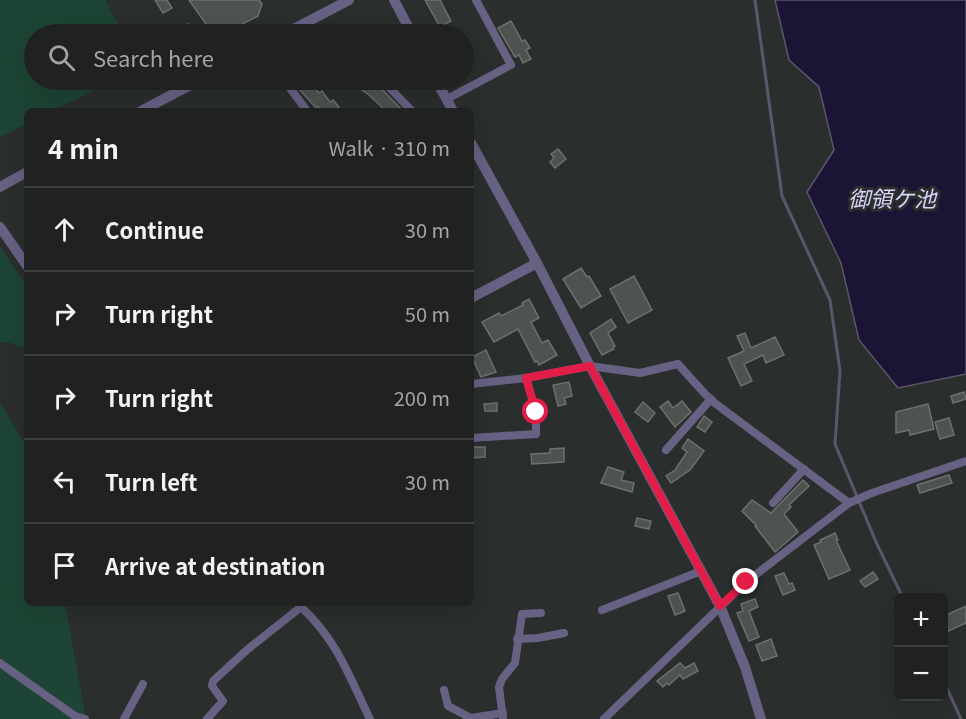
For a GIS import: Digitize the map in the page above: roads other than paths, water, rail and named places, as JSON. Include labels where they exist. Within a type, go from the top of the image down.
[{"type":"street","points":[[303,24],[349,0]]},
{"type":"street","points":[[394,0],[407,24]]},
{"type":"street","points":[[474,85],[511,65],[476,0]]},
{"type":"street","points":[[147,108],[181,90]]},
{"type":"street","points":[[291,90],[305,108]]},
{"type":"street","points":[[392,90],[409,108]]},
{"type":"street","points":[[442,90],[452,108]]},
{"type":"street","points":[[447,99],[464,90]]},
{"type":"street","points":[[474,148],[720,606],[745,667],[761,719]]},
{"type":"street","points":[[0,187],[24,174]]},
{"type":"street","points":[[0,227],[24,262]]},
{"type":"street","points":[[474,296],[537,263]]},
{"type":"street","points":[[474,384],[526,378],[590,366],[640,373],[678,364],[711,399],[849,503]]},
{"type":"street","points":[[474,438],[536,434],[536,412],[526,378]]},
{"type":"street","points":[[666,450],[711,399]]},
{"type":"street","points":[[604,719],[746,582],[849,503],[966,461]]},
{"type":"street","points":[[772,503],[804,469]]},
{"type":"street","points":[[602,610],[701,571]]},
{"type":"street","points":[[207,719],[223,701],[212,686],[213,681],[248,649],[301,607],[316,620],[343,660],[370,719]]},
{"type":"street","points":[[444,690],[448,706],[471,718],[503,716],[500,687],[502,679],[515,663],[522,614],[541,613]]},
{"type":"street","points":[[517,639],[564,633]]},
{"type":"street","points":[[0,663],[75,716],[85,719]]},
{"type":"street","points":[[124,719],[142,684]]},
{"type":"water","name":"御領ケ池","points":[[775,0],[966,0],[966,374],[898,388],[859,340],[841,263],[807,192],[834,150],[819,87],[789,60]]},
{"type":"waterway","points":[[755,0],[782,196],[830,300],[840,371],[835,444],[876,542],[901,593]]},
{"type":"waterway","points":[[948,691],[961,719]]}]
